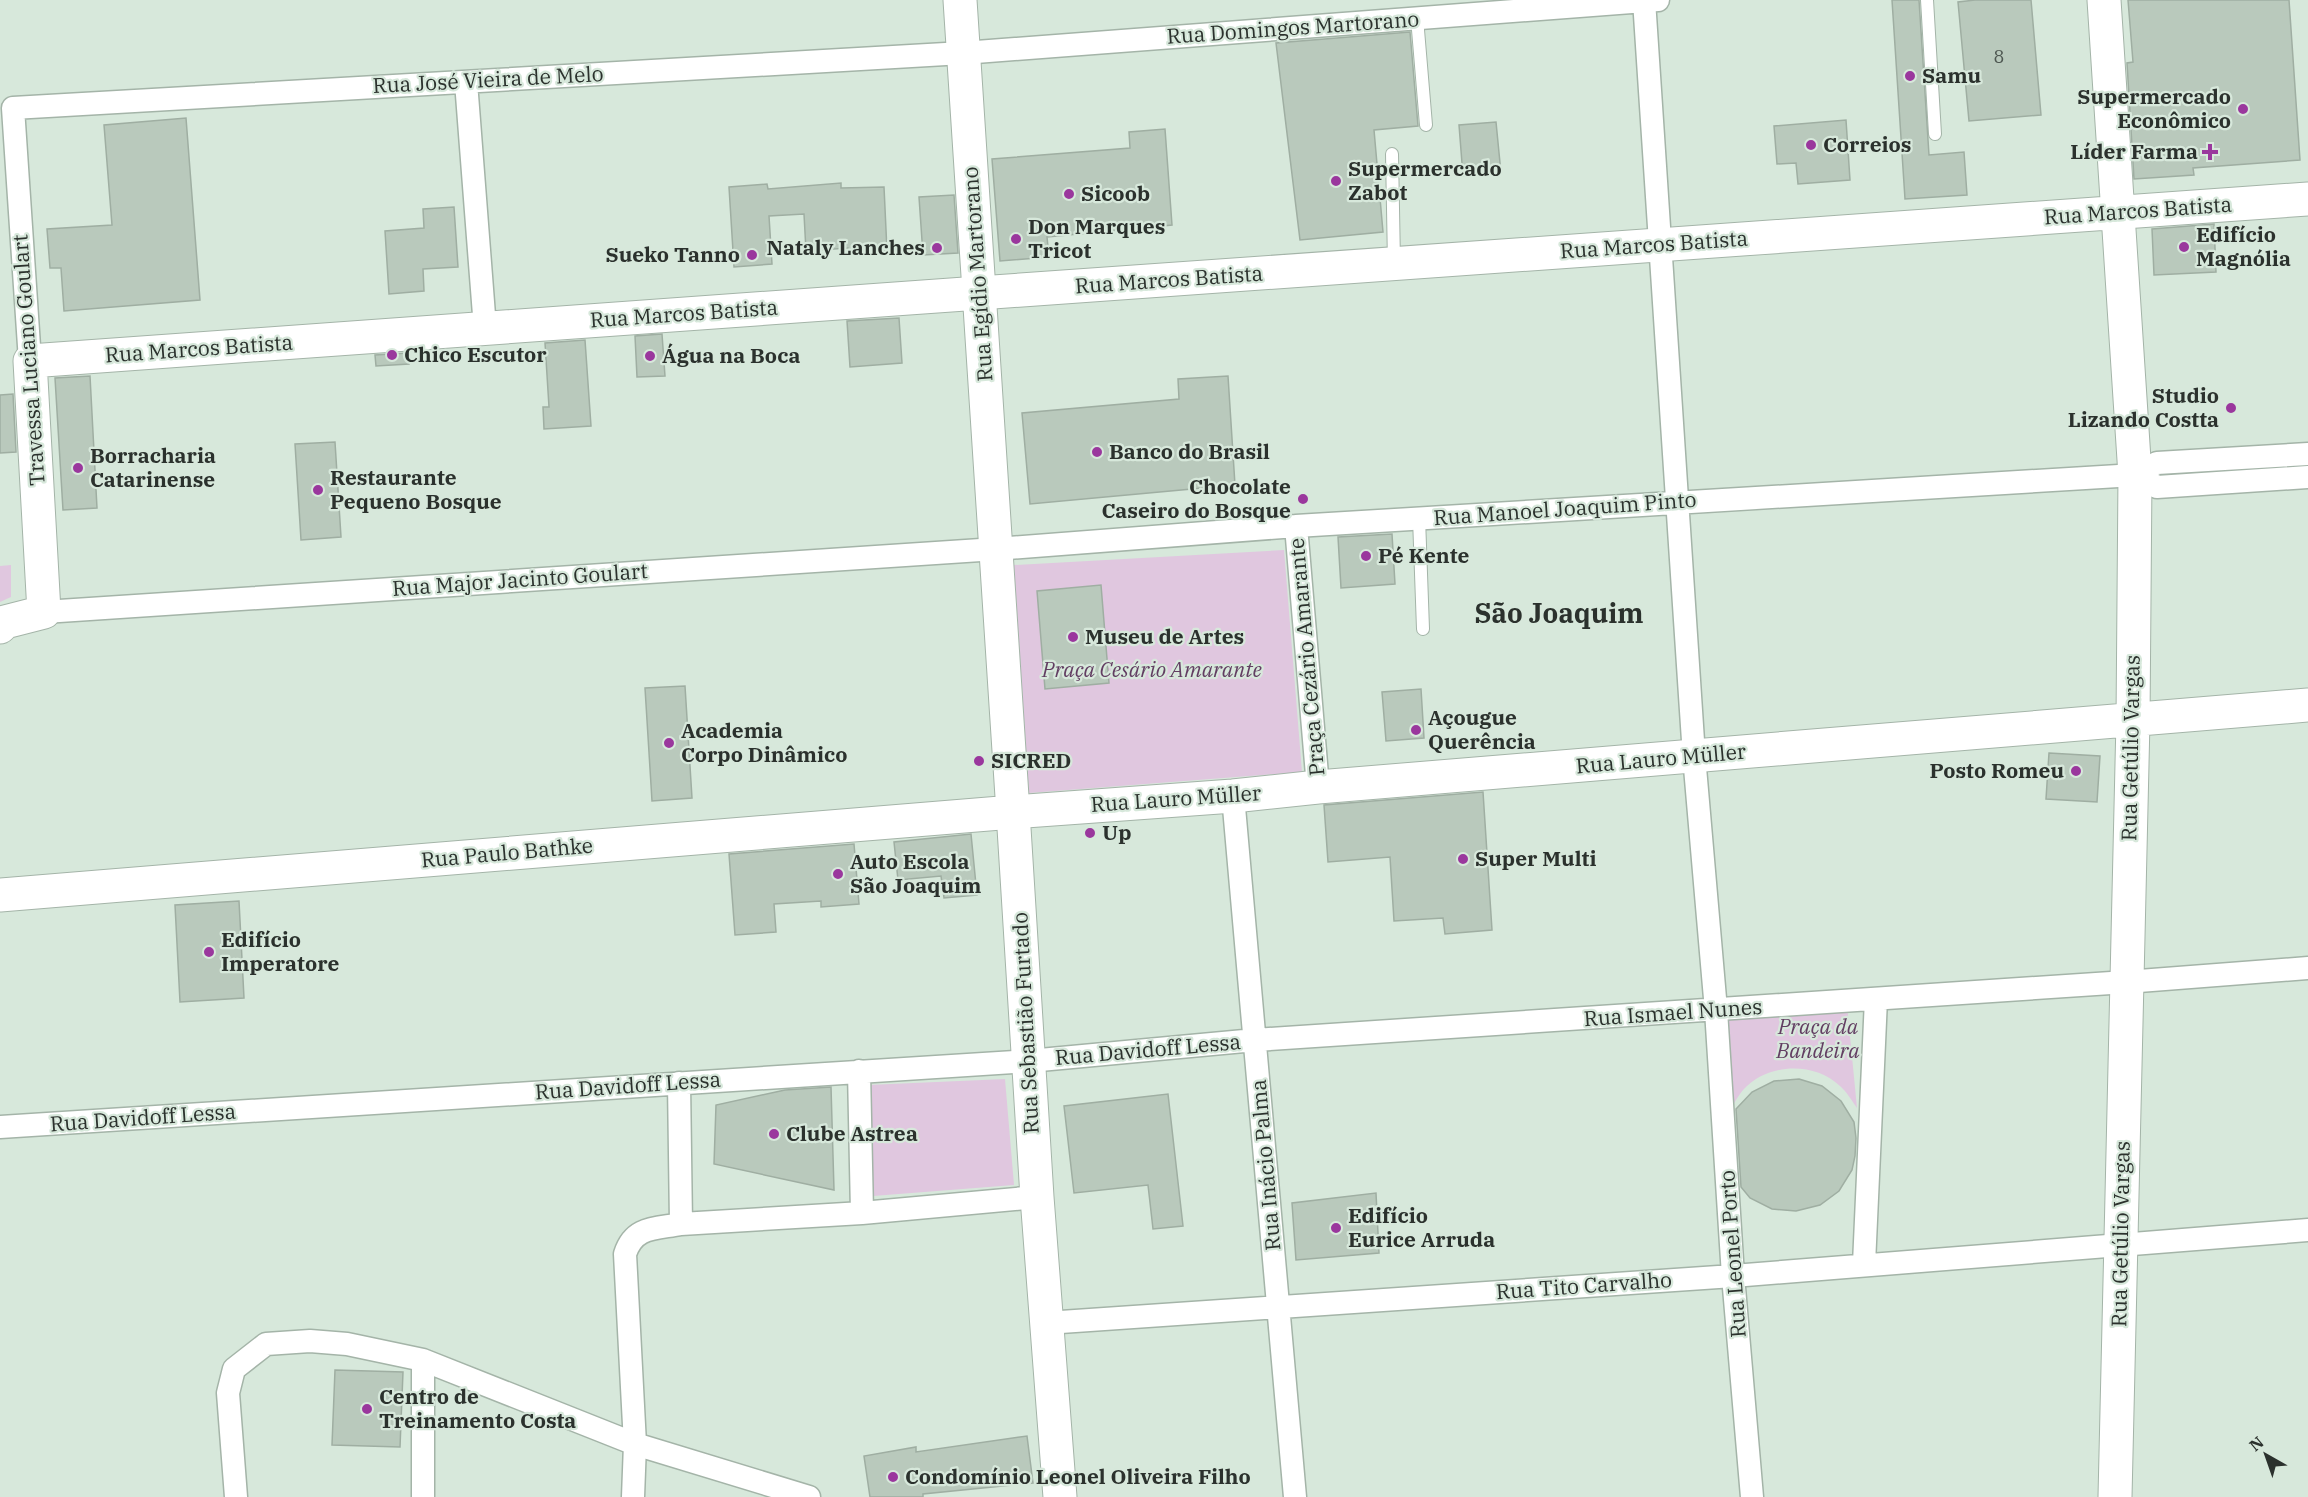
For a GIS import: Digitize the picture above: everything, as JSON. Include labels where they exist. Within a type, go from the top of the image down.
[{"type":"main road","name":"Rua Egídio Martorano","points":[[960,0],[996,549]]},
{"type":"main road","name":"Rua Getúlio Vargas","points":[[2104,0],[2135,475],[2133,721],[2115,1497]]},
{"type":"main road","name":"Rua Marcos Batista","points":[[30,360],[2308,199]]},
{"type":"main road","name":"Travessa Luciano Goulart","points":[[30,360],[44,612]]},
{"type":"main road","name":"Rua Sebastião Furtado","points":[[996,549],[1037,1197],[1060,1497]]},
{"type":"main road","points":[[0,627],[5,622],[44,612]]},
{"type":"main road","name":"Rua Lauro Müller","points":[[1013,812],[1233,796],[2308,705]]},
{"type":"main road","name":"Rua Paulo Bathke","points":[[0,895],[1013,812]]},
{"type":"street","name":"Rua Domingos Martorano","points":[[963,52],[1649,0]]},
{"type":"street","name":"Rua Leonel Porto","points":[[1649,0],[1694,756],[1716,1010],[1733,1276],[1752,1497]]},
{"type":"street","name":"Rua José Vieira de Melo","points":[[13,108],[963,52]]},
{"type":"street","points":[[466,82],[485,328]]},
{"type":"street","name":"Travessa Luciano Goulart","points":[[13,108],[30,360]]},
{"type":"street","name":"Rua Manoel Joaquim Pinto","points":[[996,549],[1419,518],[2135,475],[2157,463],[2308,454]]},
{"type":"street","name":"Rua Manoel Joaquim Pinto","points":[[2135,475],[2157,487],[2308,477]]},
{"type":"street","name":"Praça Cezário Amarante","points":[[1296,526],[1318,787]]},
{"type":"street","name":"Rua Major Jacinto Goulart","points":[[44,612],[996,549]]},
{"type":"street","name":"Rua Inácio Palma","points":[[1233,796],[1295,1497]]},
{"type":"street","name":"Rua Ismael Nunes","points":[[1255,1040],[2308,968]]},
{"type":"street","points":[[1864,1264],[1876,999]]},
{"type":"street","name":"Rua Davidoff Lessa","points":[[0,1127],[1029,1061],[1255,1040]]},
{"type":"street","points":[[859,1071],[862,1213]]},
{"type":"street","points":[[679,1083],[681,1224]]},
{"type":"street","points":[[633,1497],[635,1444],[625,1254],[629,1242],[636,1234],[681,1224],[862,1213],[1037,1197]]},
{"type":"street","name":"Rua Tito Carvalho","points":[[1047,1323],[1733,1276],[2308,1230]]},
{"type":"street","points":[[236,1497],[228,1393],[234,1369],[266,1344],[310,1341],[347,1344],[423,1360],[635,1444],[799,1496]]},
{"type":"street","points":[[423,1360],[423,1497]]},
{"type":"lane","points":[[1927,0],[1935,134]]},
{"type":"lane","points":[[1417,18],[1426,125]]},
{"type":"lane","points":[[1392,154],[1394,264]]},
{"type":"lane","points":[[1419,518],[1423,629]]},
{"type":"green space","name":"Praça Cesário Amarante","points":[[1284,550],[1302,772],[1029,793],[1014,565]]},
{"type":"green space","points":[[11,565],[11,597],[0,602],[0,566]]},
{"type":"green space","name":"Praça da Bandeira","points":[[1847,1005],[1857,1108],[1843,1088],[1829,1078],[1817,1072],[1791,1068],[1765,1074],[1753,1081],[1741,1092],[1730,1110],[1723,1014]]},
{"type":"green space","points":[[1005,1079],[1014,1185],[873,1196],[868,1085]]},
{"type":"building","name":"Samu","points":[[1892,0],[1919,0],[1929,155],[1964,152],[1967,195],[1905,199]]},
{"type":"building","points":[[2031,0],[2041,115],[1969,121],[1958,2]]},
{"type":"building","name":"Supermercado Econômico","points":[[2128,0],[2289,0],[2300,160],[2193,168],[2194,175],[2134,179],[2127,63],[2133,62]]},
{"type":"building","name":"Supermercado Zabot","points":[[1410,32],[1418,126],[1374,130],[1383,232],[1300,240],[1276,43]]},
{"type":"building","points":[[186,118],[200,300],[64,311],[61,268],[50,268],[47,229],[112,225],[104,125]]},
{"type":"building","name":"Correios","points":[[1846,120],[1850,180],[1798,184],[1796,163],[1777,164],[1774,126]]},
{"type":"building","points":[[1496,122],[1501,173],[1463,176],[1459,125]]},
{"type":"building","points":[[1165,129],[1172,225],[1047,237],[1049,257],[1000,261],[992,159],[1130,148],[1129,132]]},
{"type":"building","points":[[841,183],[841,188],[884,187],[887,251],[849,253],[848,248],[806,251],[804,214],[769,216],[772,264],[734,267],[729,187],[767,184],[768,189]]},
{"type":"building","points":[[954,195],[958,253],[923,255],[919,197]]},
{"type":"building","points":[[454,207],[458,267],[423,269],[424,291],[389,294],[385,231],[424,228],[423,209]]},
{"type":"building","name":"Edifício Magnólia","points":[[2214,224],[2216,272],[2154,275],[2152,229]]},
{"type":"building","points":[[899,318],[902,363],[850,367],[847,321]]},
{"type":"building","name":"Água na Boca","points":[[662,334],[665,376],[637,377],[635,336]]},
{"type":"building","points":[[585,340],[591,426],[544,429],[543,407],[549,407],[545,343]]},
{"type":"building","points":[[408,353],[409,364],[376,366],[375,355]]},
{"type":"building","name":"Borracharia Catarinense","points":[[90,376],[97,508],[63,510],[55,378]]},
{"type":"building","name":"Banco do Brasil","points":[[1228,376],[1235,485],[1030,504],[1022,413],[1179,399],[1178,379]]},
{"type":"building","points":[[13,394],[16,452],[0,453],[0,395]]},
{"type":"building","name":"Restaurante Pequeno Bosque","points":[[335,442],[341,537],[301,540],[295,444]]},
{"type":"building","name":"Pé Kente","points":[[1392,534],[1395,584],[1341,588],[1338,537]]},
{"type":"building","name":"Museu de Artes","points":[[1101,585],[1109,683],[1045,689],[1037,591]]},
{"type":"building","name":"Academia Corpo Dinâmico","points":[[685,686],[692,798],[652,801],[645,688]]},
{"type":"building","points":[[1421,689],[1424,738],[1386,741],[1382,692]]},
{"type":"building","points":[[2049,753],[2100,756],[2097,802],[2046,799]]},
{"type":"building","points":[[1483,792],[1492,930],[1445,934],[1443,918],[1394,921],[1390,857],[1328,862],[1324,805]]},
{"type":"building","points":[[971,834],[977,895],[944,898],[941,876],[898,880],[894,842]]},
{"type":"building","points":[[854,844],[859,904],[821,907],[821,901],[774,904],[776,932],[735,935],[729,854]]},
{"type":"building","name":"Edifício Imperatore","points":[[239,901],[244,998],[180,1002],[175,905]]},
{"type":"building","points":[[1799,1079],[1822,1086],[1841,1101],[1854,1122],[1855,1156],[1852,1170],[1839,1191],[1820,1205],[1796,1211],[1772,1209],[1750,1198],[1741,1187],[1736,1109],[1752,1092],[1774,1081]]},
{"type":"building","name":"Clube Astrea","points":[[831,1087],[834,1190],[714,1164],[716,1105],[785,1090]]},
{"type":"building","points":[[1168,1094],[1183,1226],[1153,1229],[1148,1185],[1074,1193],[1064,1106]]},
{"type":"building","name":"Edifício Eurice Arruda","points":[[1376,1193],[1379,1253],[1296,1260],[1292,1203]]},
{"type":"building","name":"Centro de Treinamento Costa","points":[[335,1370],[403,1372],[400,1447],[332,1445]]},
{"type":"building","points":[[1027,1436],[1033,1483],[923,1494],[923,1497],[870,1497],[864,1456],[916,1447],[916,1452]]},
{"type":"place","name":"Samu","points":[[1910,76]]},
{"type":"place","name":"Supermercado Econômico","points":[[2243,109]]},
{"type":"place","name":"Correios","points":[[1811,145]]},
{"type":"place","name":"Líder Farma","points":[[2210,152]]},
{"type":"place","name":"Supermercado Zabot","points":[[1336,181]]},
{"type":"place","name":"Sicoob","points":[[1069,194]]},
{"type":"place","name":"Don Marques Tricot","points":[[1016,239]]},
{"type":"place","name":"Edifício Magnólia","points":[[2184,247]]},
{"type":"place","name":"Nataly Lanches","points":[[937,248]]},
{"type":"place","name":"Sueko Tanno","points":[[752,255]]},
{"type":"place","name":"Chico Escutor","points":[[392,355]]},
{"type":"place","name":"Água na Boca","points":[[650,356]]},
{"type":"place","name":"Studio Lizando Costta","points":[[2231,408]]},
{"type":"place","name":"Banco do Brasil","points":[[1097,452]]},
{"type":"place","name":"Borracharia Catarinense","points":[[78,468]]},
{"type":"place","name":"Restaurante Pequeno Bosque","points":[[318,490]]},
{"type":"place","name":"Chocolate Caseiro do Bosque","points":[[1303,499]]},
{"type":"place","name":"Pé Kente","points":[[1366,556]]},
{"type":"place","name":"Museu de Artes","points":[[1073,637]]},
{"type":"place","name":"Açougue Querência","points":[[1416,730]]},
{"type":"place","name":"Academia Corpo Dinâmico","points":[[669,743]]},
{"type":"place","name":"SICRED","points":[[979,761]]},
{"type":"place","name":"Posto Romeu","points":[[2076,771]]},
{"type":"place","name":"Up","points":[[1090,833]]},
{"type":"place","name":"Super Multi","points":[[1463,859]]},
{"type":"place","name":"Auto Escola São Joaquim","points":[[838,874]]},
{"type":"place","name":"Edifício Imperatore","points":[[209,952]]},
{"type":"place","name":"Clube Astrea","points":[[774,1134]]},
{"type":"place","name":"Edifício Eurice Arruda","points":[[1336,1228]]},
{"type":"place","name":"Centro de Treinamento Costa","points":[[367,1409]]},
{"type":"place","name":"Condomínio Leonel Oliveira Filho","points":[[893,1477]]},
{"type":"district","name":"São Joaquim","points":[[1559,614]]}]
